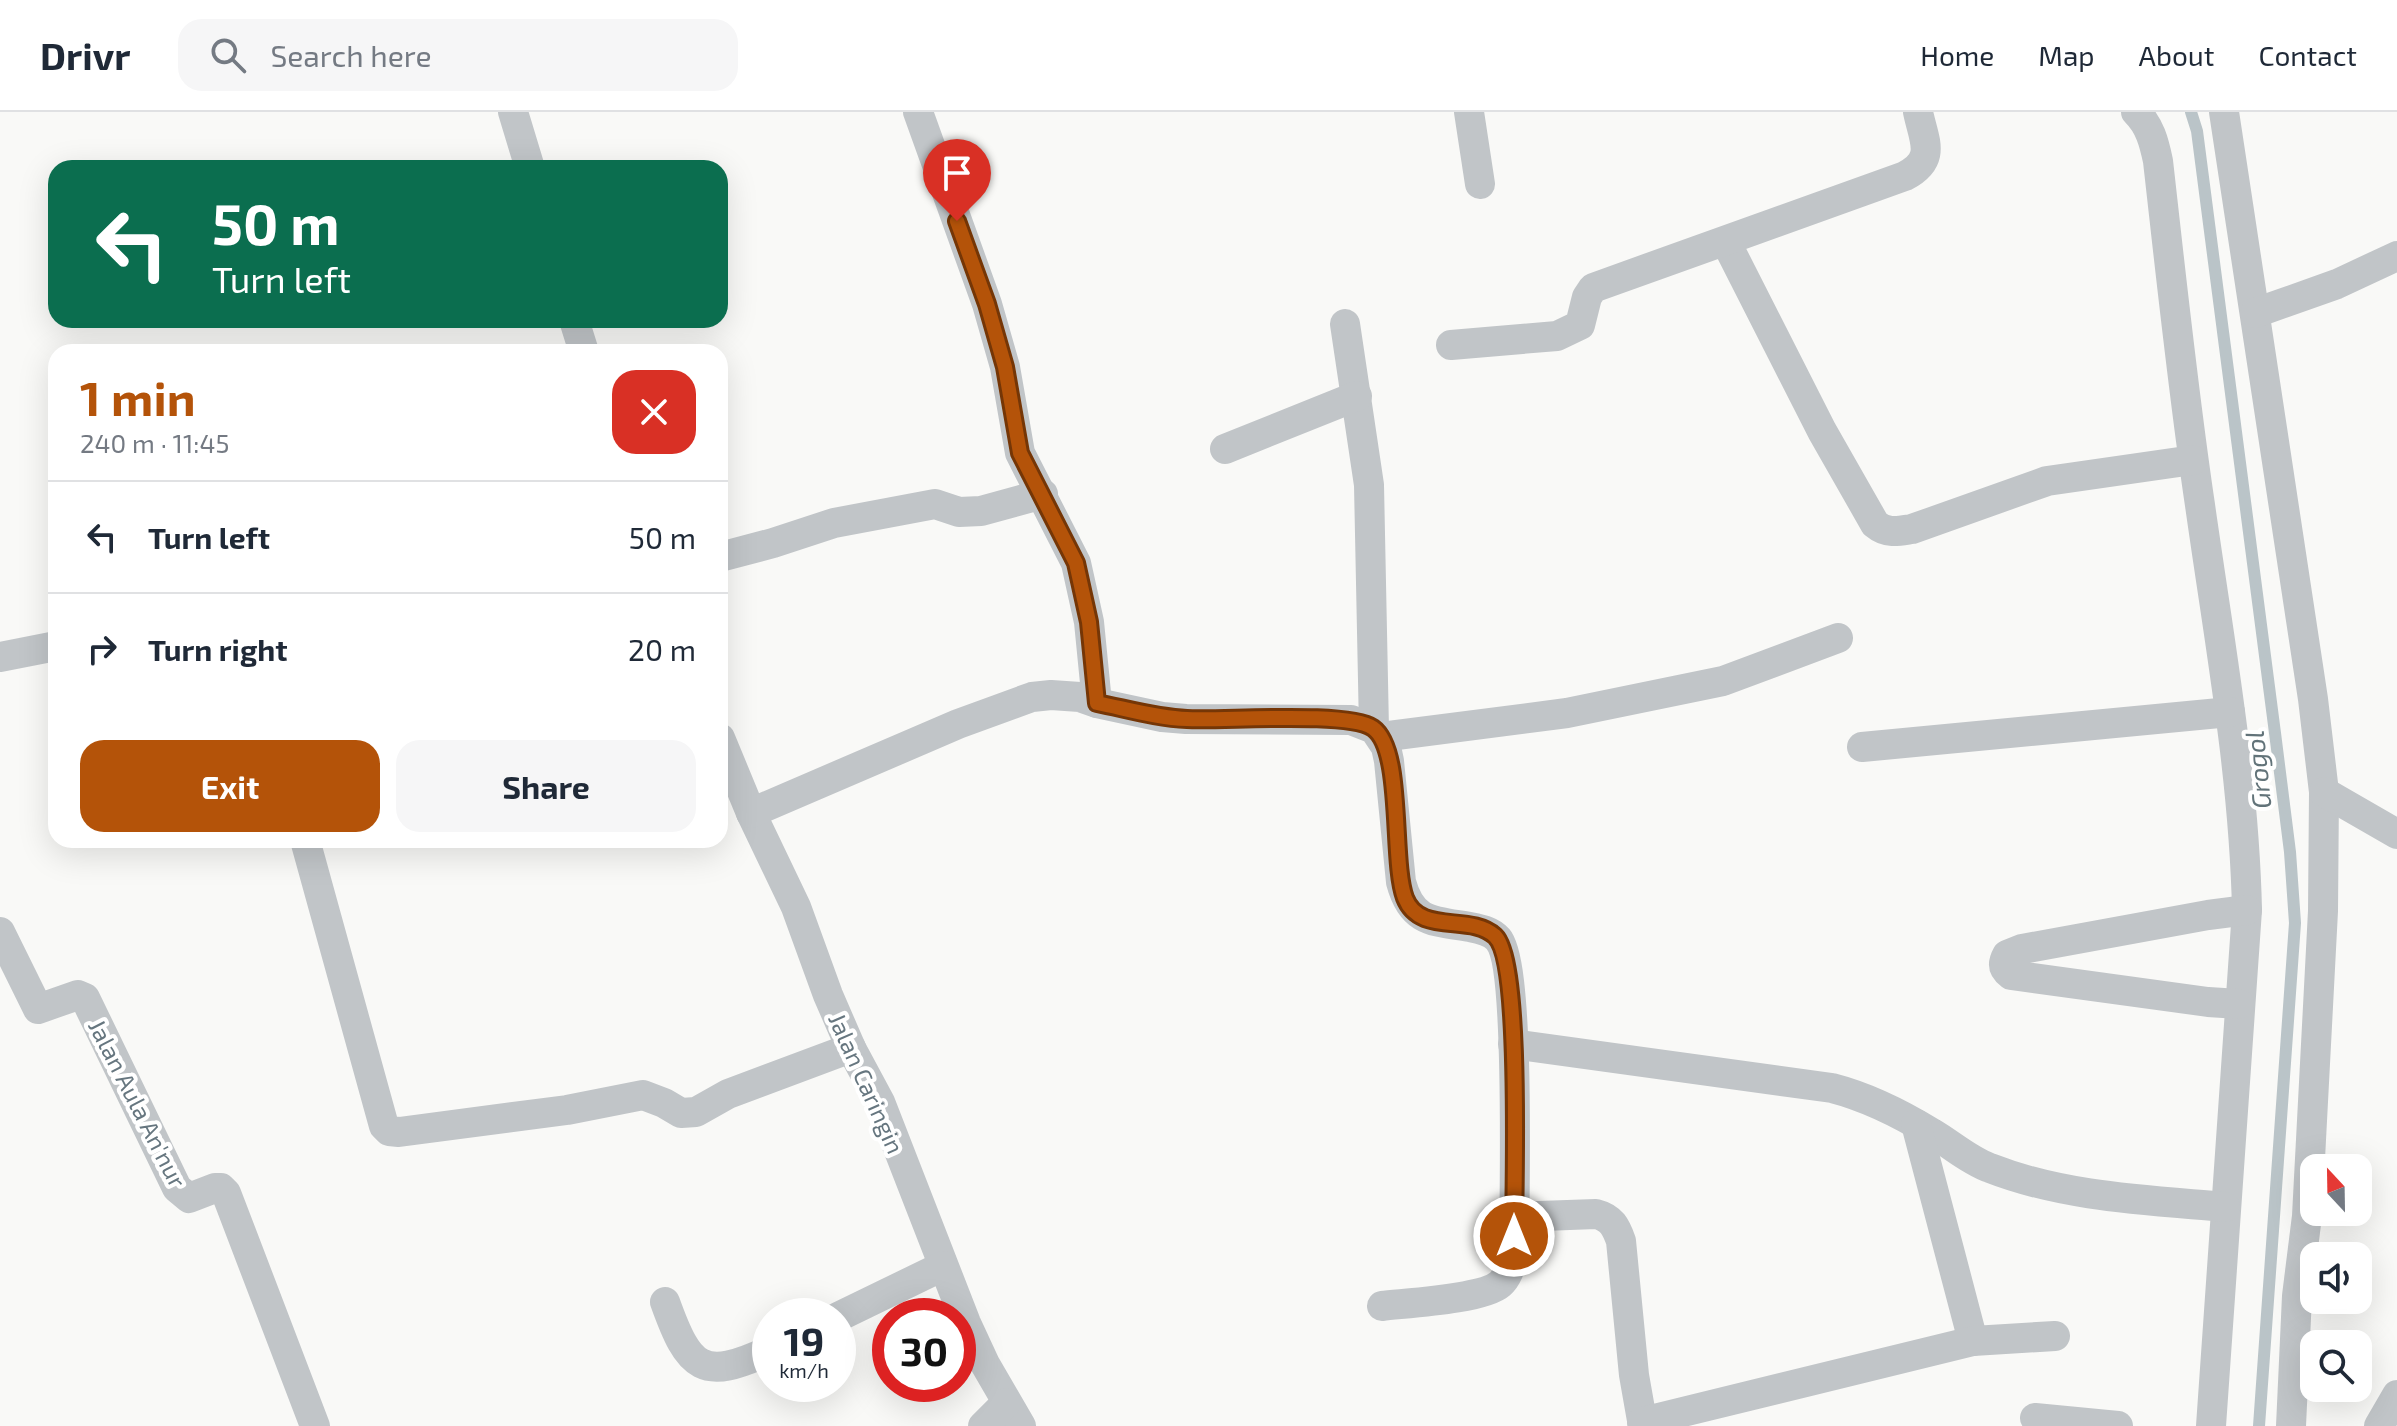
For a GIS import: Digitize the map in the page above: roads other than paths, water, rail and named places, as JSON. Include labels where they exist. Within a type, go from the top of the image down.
[{"type":"street","points":[[513,112],[528,160]]},
{"type":"street","points":[[918,112],[1005,367],[1020,453],[1076,563],[1085,594],[1097,703]]},
{"type":"street","points":[[1469,112],[1480,184]]},
{"type":"street","points":[[1451,345],[1557,336],[1580,325],[1587,297],[1593,288],[1915,171],[1924,161],[1926,145],[1918,112]]},
{"type":"street","points":[[2136,112],[2153,137],[2158,161],[2193,460],[2243,822],[2247,910],[2211,1426]]},
{"type":"street","points":[[2224,112],[2324,792],[2323,911],[2307,1216],[2297,1296],[2291,1426]]},
{"type":"street","points":[[1726,242],[1822,431],[1875,524],[1883,531],[1912,529],[2047,481],[2193,460]]},
{"type":"street","points":[[2255,313],[2337,284],[2397,256]]},
{"type":"street","points":[[1345,324],[1369,485],[1378,733],[1389,761],[1401,882],[1410,906],[1424,919],[1481,929],[1501,942],[1507,965],[1513,1044],[1514,1255],[1502,1282],[1475,1294],[1382,1306]]},
{"type":"street","points":[[1225,449],[1357,396]]},
{"type":"street","points":[[728,555],[834,523],[935,504],[959,512],[981,511],[1043,494]]},
{"type":"street","points":[[751,813],[1032,697],[1067,695],[1162,717],[1336,719],[1363,723],[1378,733],[1567,713],[1723,681],[1838,638]]},
{"type":"street","points":[[0,657],[48,648]]},
{"type":"street","points":[[1862,747],[2230,712]]},
{"type":"street","name":"Jalan Caringin","points":[[728,757],[796,907],[851,1048],[880,1102],[943,1266],[985,1364],[1014,1414]]},
{"type":"street","points":[[2324,792],[2397,834]]},
{"type":"street","points":[[307,848],[384,1126],[389,1131],[567,1110],[643,1095],[681,1113],[696,1112],[728,1094],[851,1048]]},
{"type":"street","points":[[2239,1004],[2011,975],[2005,971],[2004,964],[2007,955],[2014,951],[2041,944],[2247,910]]},
{"type":"street","name":"Jalan Aula An'nur","points":[[0,932],[38,1009],[78,995],[85,998],[182,1195],[189,1198],[215,1188],[221,1188],[226,1193],[315,1426]]},
{"type":"street","points":[[1513,1044],[1832,1088],[1856,1094],[1916,1124],[1987,1167],[2050,1186],[2120,1197],[2225,1207]]},
{"type":"street","points":[[1916,1124],[1973,1341]]},
{"type":"street","points":[[1514,1217],[1596,1214],[1606,1216],[1613,1222],[1621,1241],[1634,1375],[1643,1424],[1973,1341],[2055,1336]]},
{"type":"street","points":[[856,1308],[943,1266]]},
{"type":"street","points":[[665,1302],[678,1338],[697,1362],[712,1368],[726,1367],[752,1357]]},
{"type":"street","points":[[2379,1426],[2397,1395]]},
{"type":"street","points":[[983,1426],[1014,1414]]},
{"type":"street","points":[[2035,1418],[2118,1426]]},
{"type":"waterway","name":"Grogol","points":[[2191,112],[2197,131],[2275,733],[2290,852],[2295,923],[2259,1426]]}]
